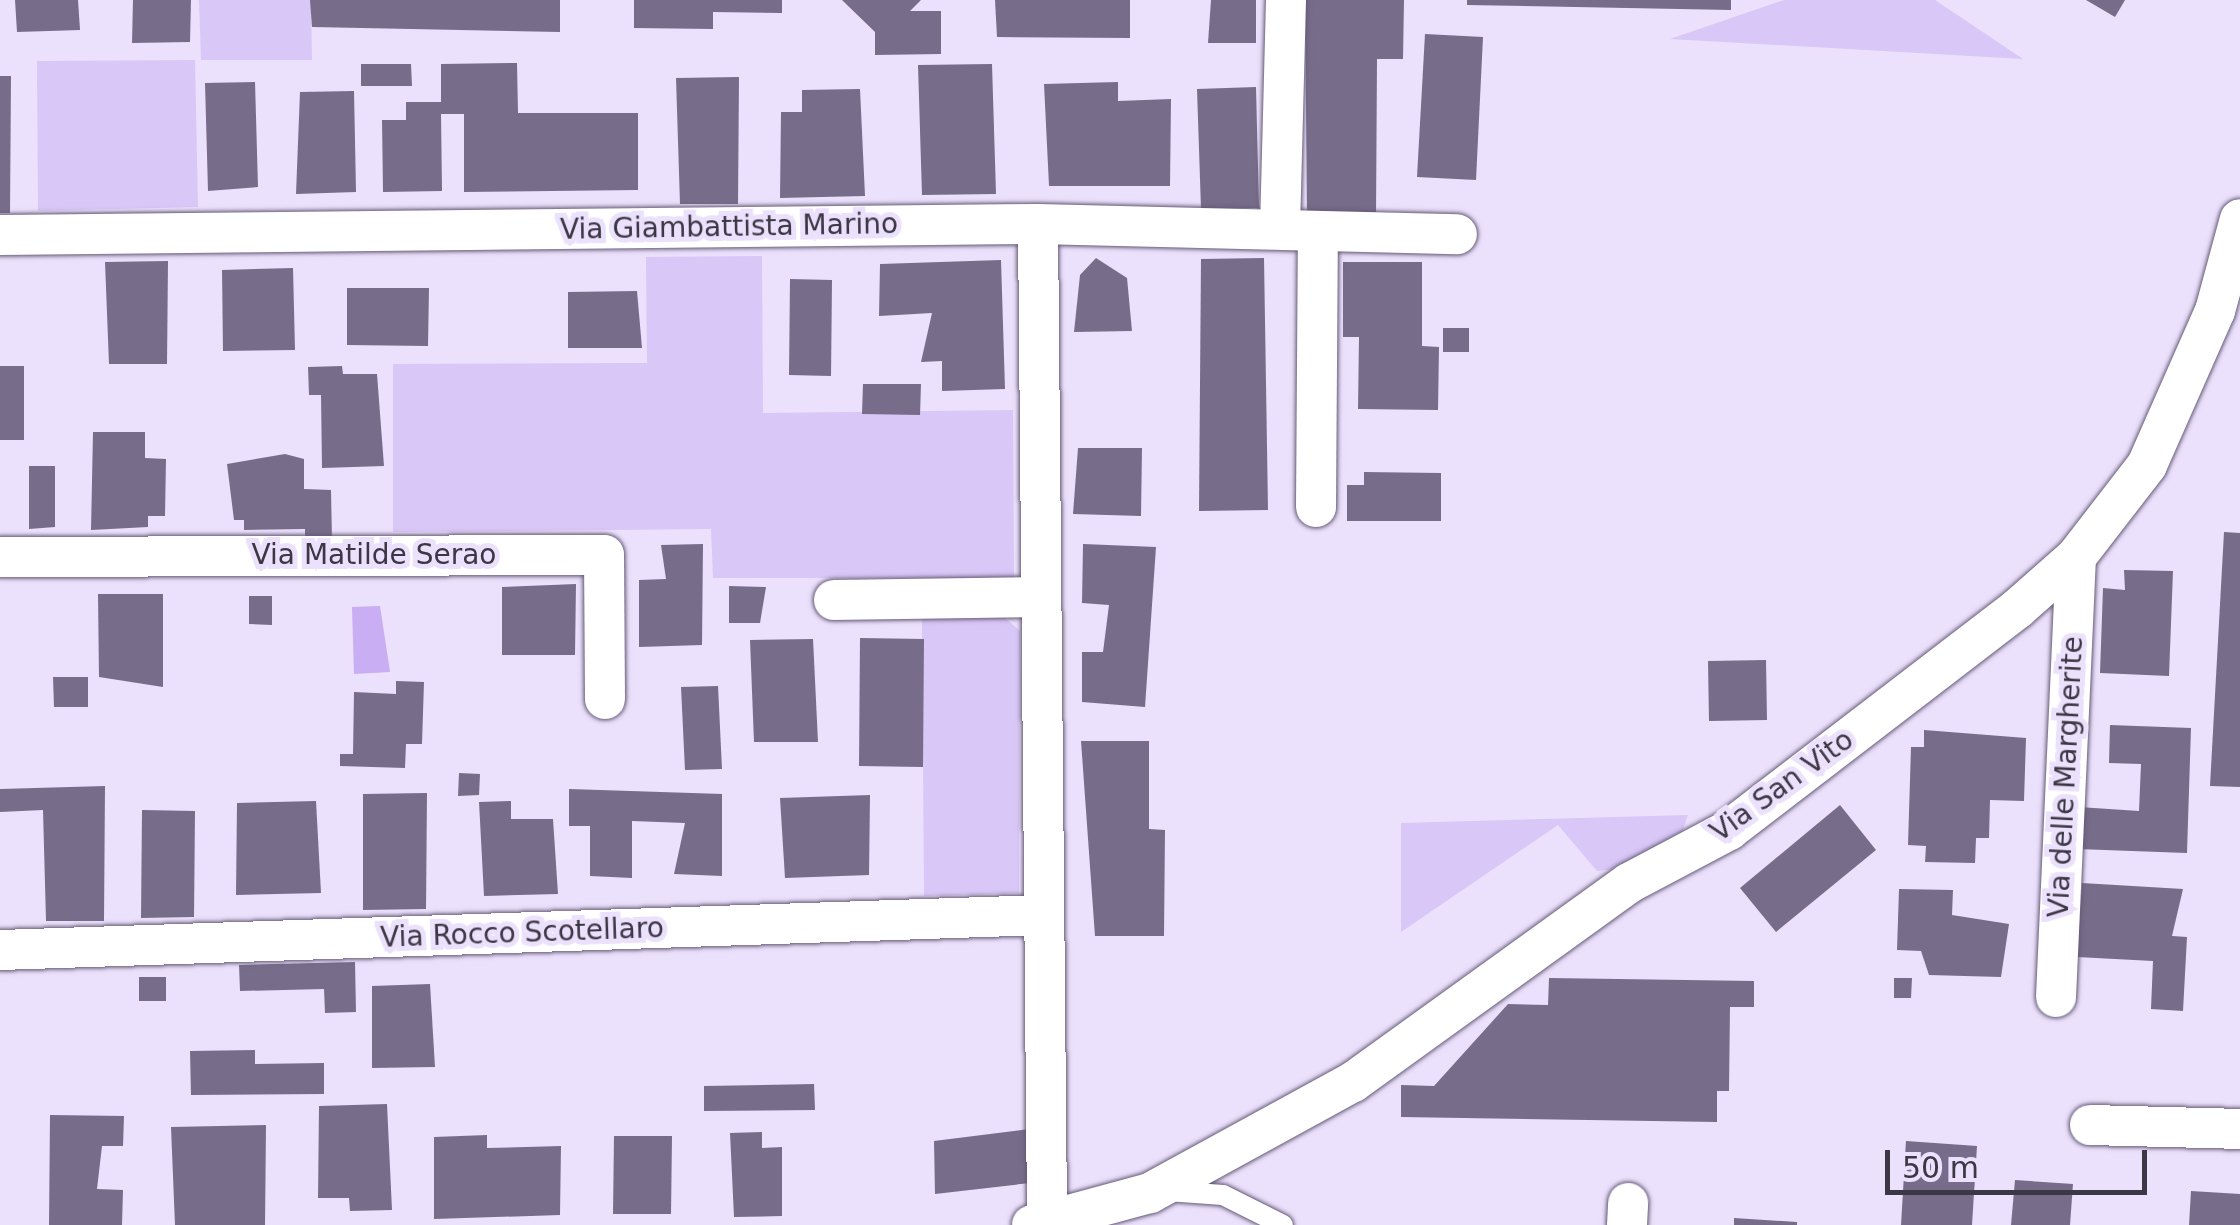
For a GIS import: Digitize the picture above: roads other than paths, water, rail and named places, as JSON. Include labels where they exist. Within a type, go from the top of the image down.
[{"type":"street","points":[[1286,0],[1316,507]]},
{"type":"street","name":"Via San Vito","points":[[1040,1222],[1150,1192],[1352,1082],[1630,882],[1729,830],[2076,557],[2146,465],[2227,312],[2240,218]]},
{"type":"street","points":[[1038,224],[1044,915],[1040,1222]]},
{"type":"street","name":"Via Giambattista Marino","points":[[0,235],[1038,224],[1458,234]]},
{"type":"street","name":"Via Matilde Serao","points":[[0,557],[604,555],[604,700]]},
{"type":"street","name":"Via delle Margherite","points":[[2056,997],[2076,557]]},
{"type":"street","points":[[834,600],[1041,597]]},
{"type":"street","name":"Via Rocco Scotellaro","points":[[0,950],[1044,915]]},
{"type":"street","points":[[2090,1124],[2240,1129]]},
{"type":"lane","name":"Via San Vito","points":[[1150,1192],[1223,1195],[1283,1225]]}]
